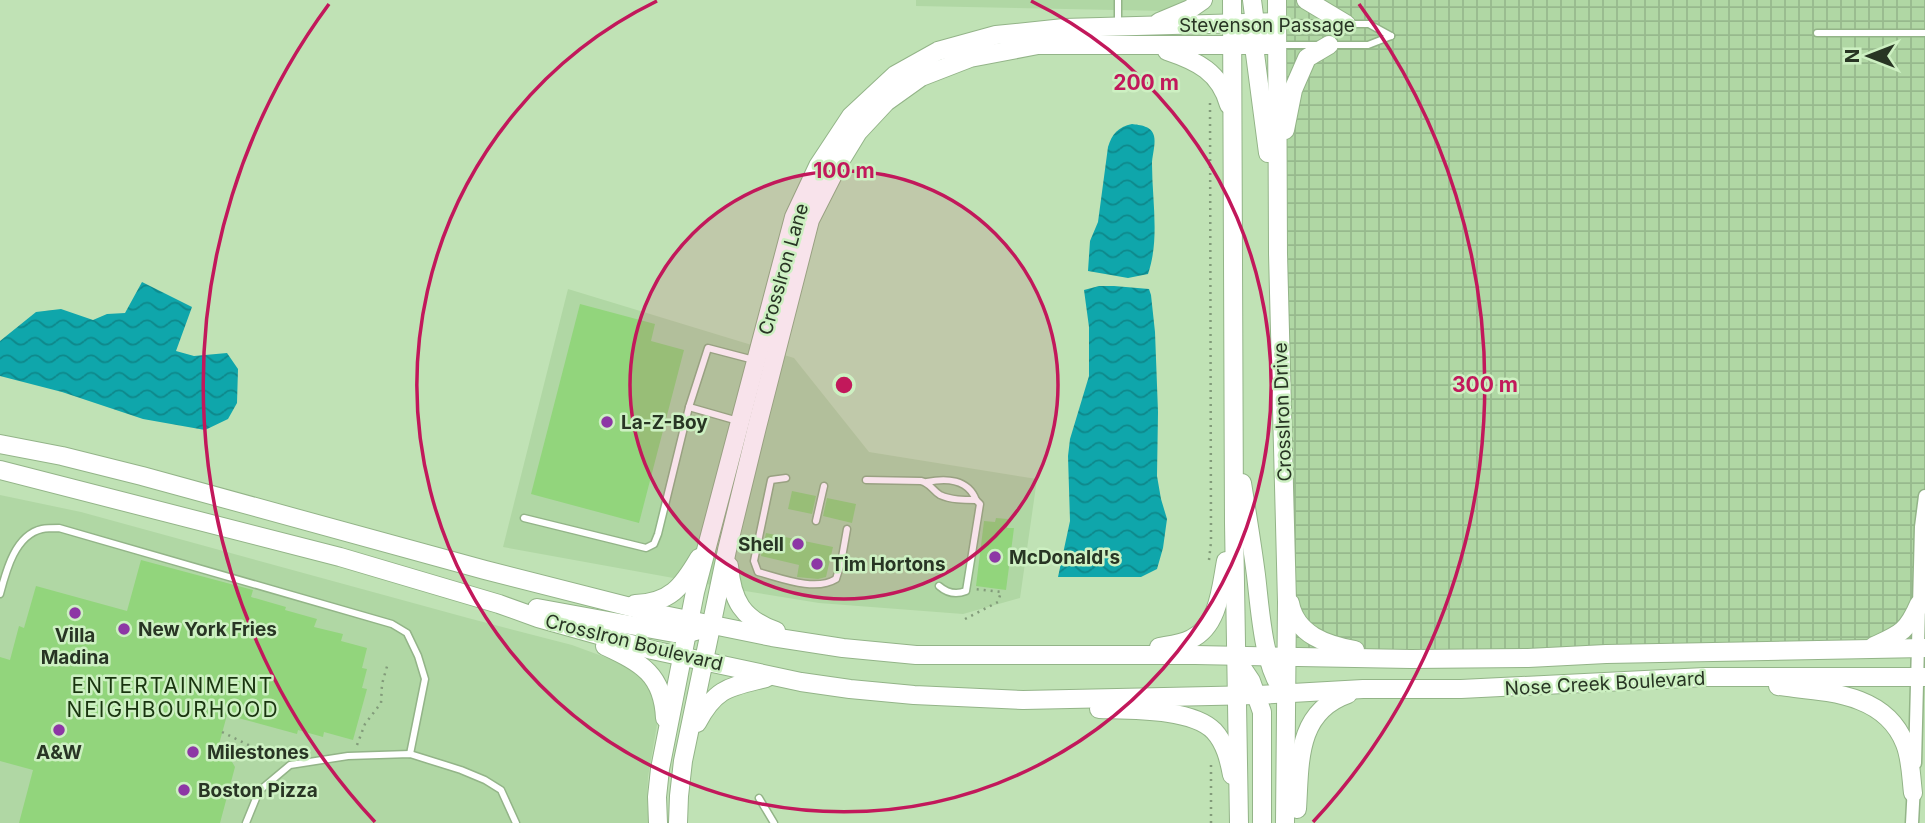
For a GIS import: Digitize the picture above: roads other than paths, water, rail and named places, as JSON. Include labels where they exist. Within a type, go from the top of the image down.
[{"type":"street","points":[[1150,26],[1190,9],[1203,0]]},
{"type":"street","points":[[1232,0],[1235,657],[1239,819]]},
{"type":"street","points":[[1252,0],[1255,23],[1277,46]]},
{"type":"street","name":"CrossIron Drive","points":[[1277,0],[1278,233],[1287,584],[1277,657]]},
{"type":"street","points":[[1306,0],[1346,24]]},
{"type":"street","name":"Stevenson Passage","points":[[1064,37],[1118,27],[1277,22]]},
{"type":"street","points":[[1232,23],[1250,36],[1254,46],[1278,233]]},
{"type":"street","name":"Stevenson Passage","points":[[1064,37],[1118,45],[1277,46]]},
{"type":"street","name":"CrossIron Lane","points":[[666,739],[709,540],[749,424],[765,362],[810,220],[839,163],[858,132],[886,102],[921,76],[970,58],[1038,45],[1064,37]]},
{"type":"street","points":[[1150,45],[1189,58],[1208,70],[1226,94],[1232,112]]},
{"type":"street","points":[[1277,167],[1293,90],[1307,58],[1329,46]]},
{"type":"street","points":[[1233,400],[1240,472],[1277,657],[1278,684],[1286,694],[1285,823]]},
{"type":"street","name":"CrossIron Lane","points":[[678,823],[687,741],[727,550],[749,424]]},
{"type":"street","name":"CrossIron Boulevard","points":[[0,444],[142,476],[615,604],[689,627]]},
{"type":"street","name":"CrossIron Boulevard","points":[[0,470],[340,557],[652,650],[773,676],[850,689],[1023,700],[1286,694]]},
{"type":"street","points":[[1133,656],[1190,640],[1204,630],[1209,622],[1222,584],[1234,486]]},
{"type":"street","points":[[1912,823],[1921,677],[1919,604],[1921,527],[1925,496]]},
{"type":"street","points":[[615,604],[644,604],[667,597],[680,586],[709,540]]},
{"type":"street","points":[[727,550],[734,597],[752,620],[806,642]]},
{"type":"street","points":[[1287,584],[1295,619],[1309,634],[1322,642],[1411,659]]},
{"type":"street","points":[[499,604],[545,608],[660,631],[711,626]]},
{"type":"street","points":[[1867,649],[1901,633],[1909,625],[1919,604]]},
{"type":"street","points":[[560,624],[639,663],[649,671],[660,688],[666,739],[657,797],[659,823]]},
{"type":"street","name":"CrossIron Boulevard","points":[[711,626],[843,648],[916,655],[1277,657]]},
{"type":"street","name":"Nose Creek Boulevard","points":[[1277,657],[1528,658],[1922,648]]},
{"type":"street","points":[[1235,657],[1258,695],[1262,712],[1262,823]]},
{"type":"street","points":[[687,741],[707,704],[719,693],[733,686],[773,676]]},
{"type":"street","points":[[1705,677],[1850,696],[1864,701],[1891,720],[1899,731],[1906,745],[1913,793]]},
{"type":"street","name":"Nose Creek Boulevard","points":[[1286,694],[1363,689],[1474,689],[1705,677],[1921,677]]},
{"type":"street","points":[[1296,823],[1299,771],[1305,736],[1322,708],[1341,696],[1363,689]]},
{"type":"street","points":[[914,695],[1003,704],[1173,714],[1191,718],[1213,730],[1224,747],[1231,770],[1239,819]]},
{"type":"lane","points":[[1118,0],[1118,45]]},
{"type":"lane","name":"Stevenson Passage","points":[[1277,22],[1369,24],[1391,36],[1368,46],[1277,46]]},
{"type":"lane","points":[[1817,33],[1925,33]]},
{"type":"lane","points":[[524,518],[646,548],[654,544],[689,407],[708,348],[765,362]]},
{"type":"lane","points":[[689,407],[749,424]]},
{"type":"lane","points":[[786,478],[771,480],[754,561],[758,572],[816,586],[830,583],[836,579],[847,529]]},
{"type":"lane","points":[[866,480],[946,480],[969,486],[980,505],[966,591],[948,592],[939,586]]},
{"type":"lane","points":[[927,482],[940,495],[976,500]]},
{"type":"lane","points":[[816,521],[824,486]]},
{"type":"lane","points":[[0,594],[15,550],[40,529],[59,528],[392,624],[407,633],[425,679],[410,754]]},
{"type":"lane","points":[[246,823],[259,791],[290,765],[348,756],[410,754],[485,780],[500,790],[516,823]]},
{"type":"lane","points":[[759,798],[774,823]]},
{"type":"water","points":[[1132,124],[1148,128],[1154,136],[1152,164],[1155,233],[1148,274],[1128,278],[1088,271],[1090,241],[1098,222],[1108,147],[1116,132]]},
{"type":"water","points":[[142,282],[192,307],[176,351],[194,356],[227,353],[238,369],[237,403],[228,419],[205,430],[143,419],[62,392],[0,376],[0,341],[36,312],[61,309],[93,320],[107,314],[125,313]]},
{"type":"water","points":[[1099,286],[1149,289],[1151,295],[1158,412],[1157,476],[1167,519],[1157,569],[1141,577],[1058,577],[1070,521],[1070,439],[1089,376],[1089,327],[1084,290]]},
{"type":"place","name":"La-Z-Boy","points":[[607,422]]},
{"type":"place","name":"Shell","points":[[798,544]]},
{"type":"place","name":"McDonald's","points":[[995,557]]},
{"type":"place","name":"Tim Hortons","points":[[817,564]]},
{"type":"place","name":"Villa Madina","points":[[75,613]]},
{"type":"place","name":"New York Fries","points":[[124,629]]},
{"type":"place","name":"A&W","points":[[59,730]]},
{"type":"place","name":"Milestones","points":[[193,752]]},
{"type":"place","name":"Boston Pizza","points":[[184,790]]},
{"type":"district","name":"ENTERTAINMENT NEIGHBOURHOOD","points":[[173,698]]}]
